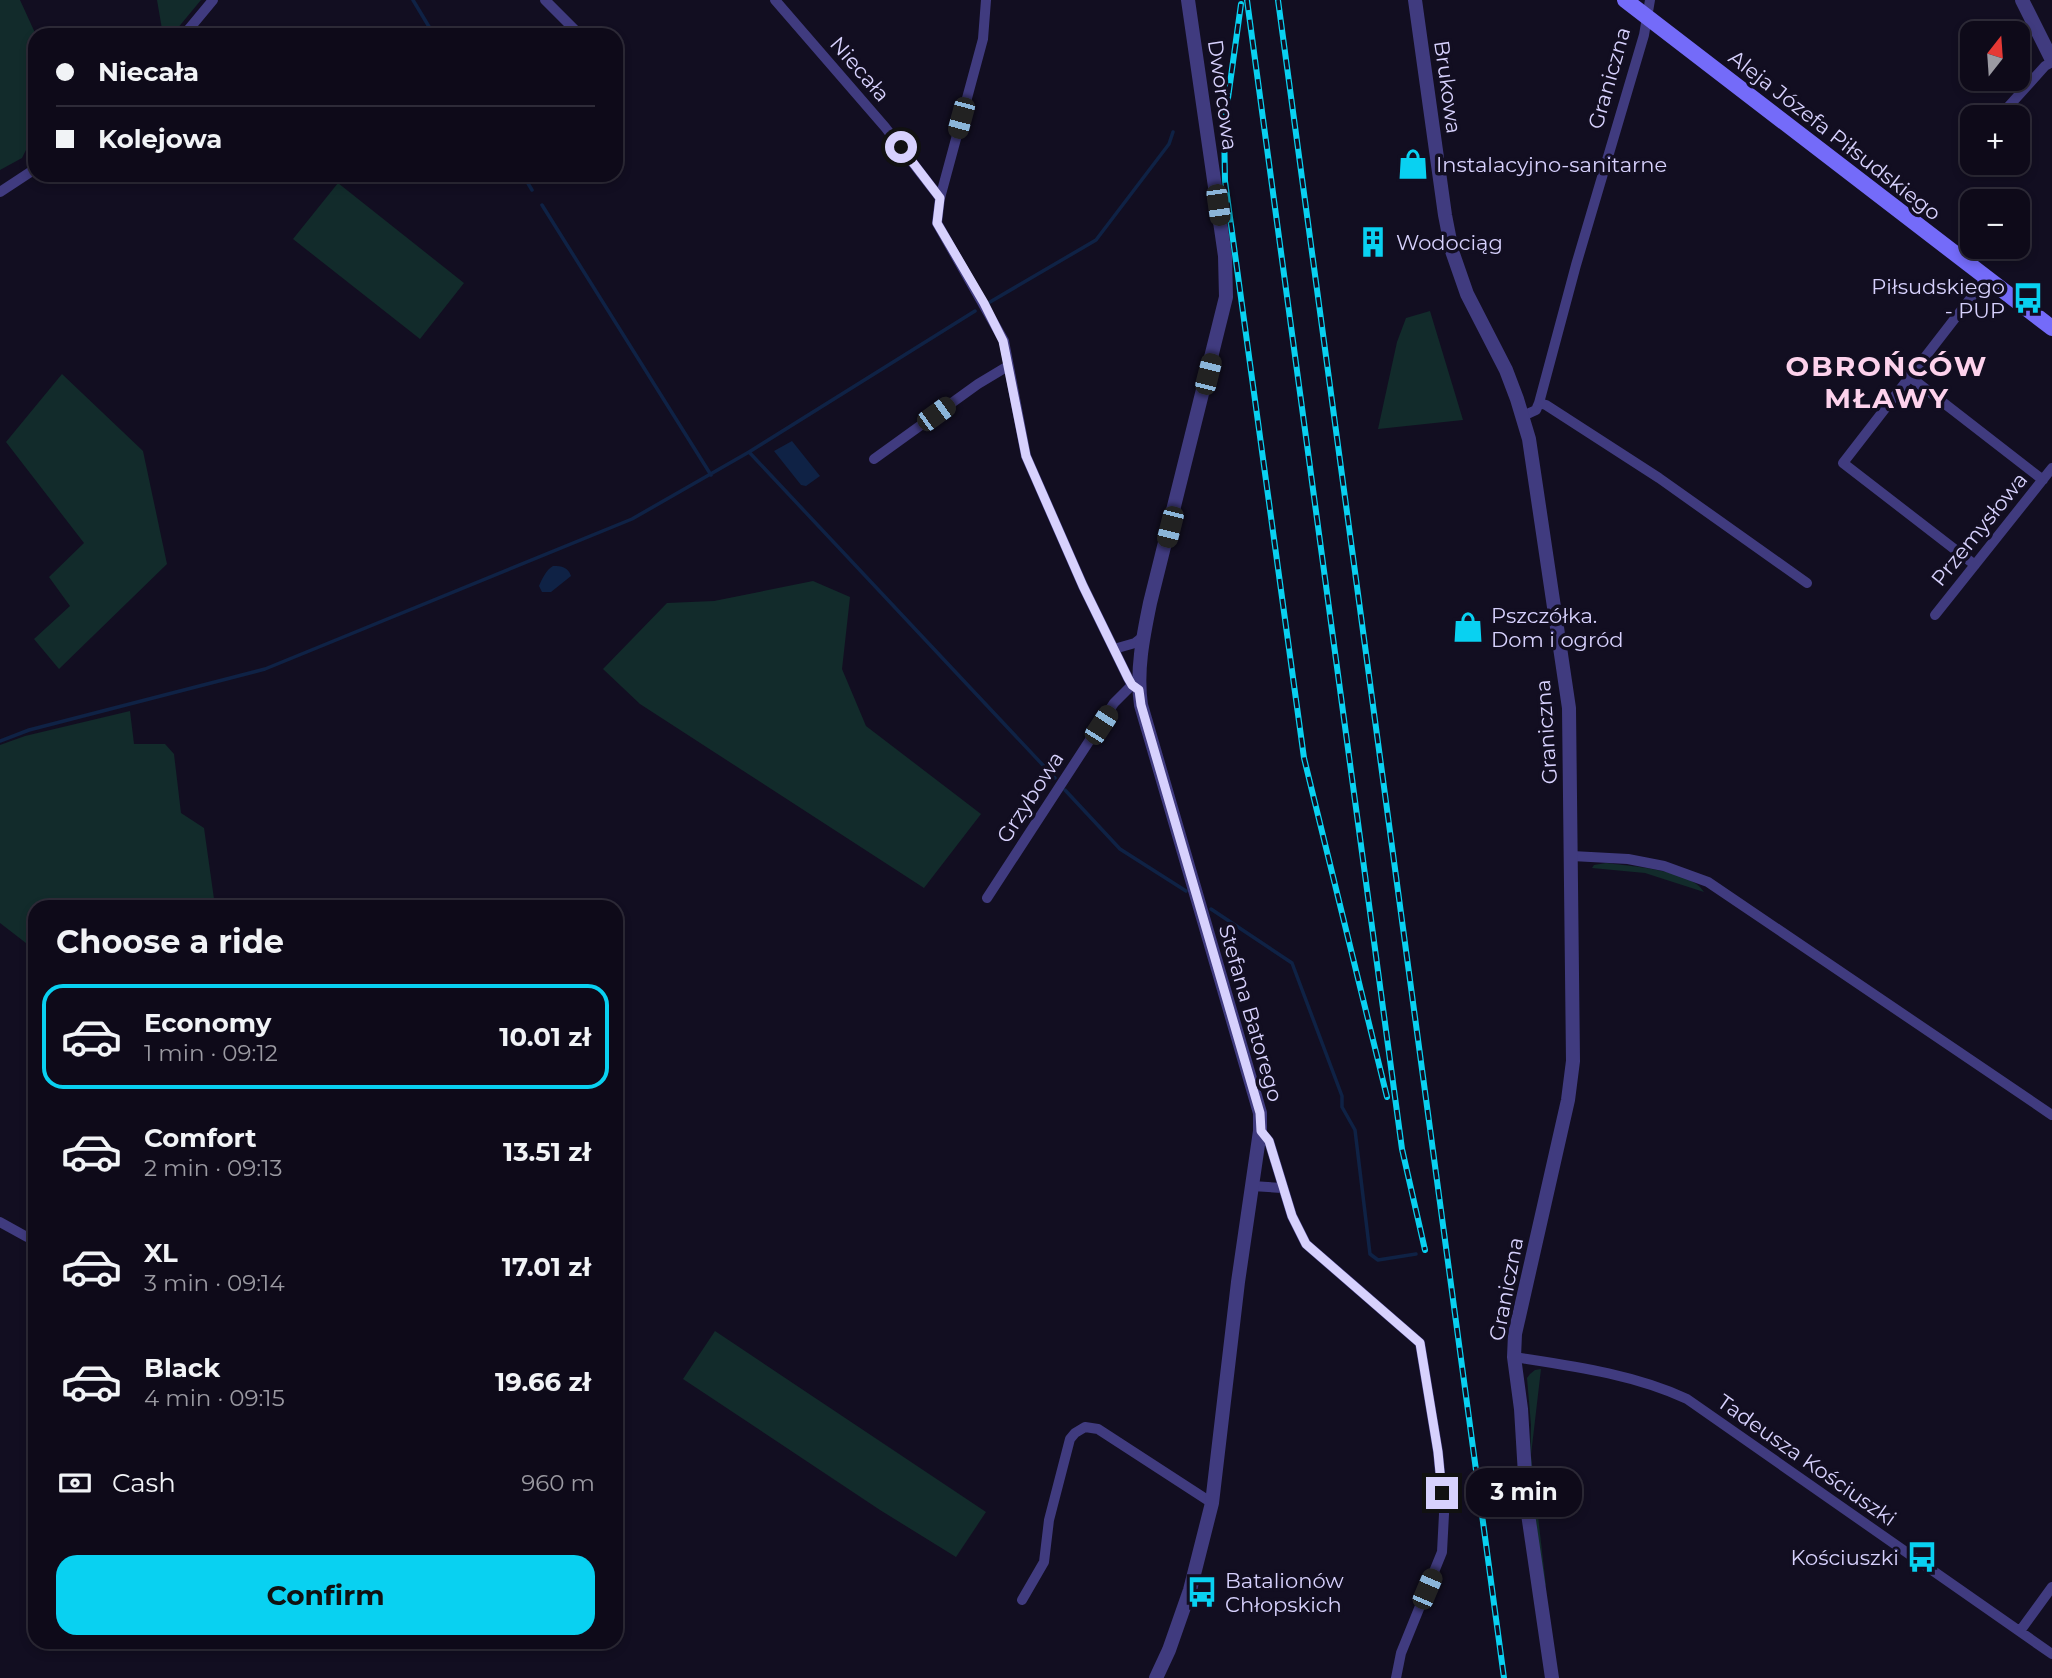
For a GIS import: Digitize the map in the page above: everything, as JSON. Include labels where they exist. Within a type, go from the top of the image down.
[{"type":"main road","name":"Aleja Józefa Piłsudskiego","points":[[1625,0],[2052,328]]},
{"type":"street","points":[[190,28],[214,0]]},
{"type":"street","points":[[545,0],[573,28]]},
{"type":"street","name":"Niecała","points":[[775,0],[885,127],[940,198]]},
{"type":"street","name":"Stefana Batorego","points":[[986,0],[983,39],[940,198],[937,223],[1003,341],[1026,456],[1083,586],[1136,687],[1260,1113],[1261,1131],[1269,1141],[1292,1216],[1306,1244],[1420,1343],[1438,1452],[1445,1534],[1443,1552],[1401,1653],[1396,1678]]},
{"type":"street","name":"Dworcowa","points":[[1136,687],[1144,636],[1226,297],[1225,256],[1188,0]]},
{"type":"street","name":"Brukowa","points":[[1415,0],[1452,251],[1467,294],[1506,369],[1523,416]]},
{"type":"street","name":"Graniczna","points":[[1539,403],[1648,17],[1650,0]]},
{"type":"street","points":[[2010,105],[2052,61],[2022,0]]},
{"type":"street","points":[[0,192],[28,174]]},
{"type":"street","points":[[1975,565],[1843,463],[1987,277]]},
{"type":"street","points":[[874,459],[978,384],[1008,366]]},
{"type":"street","points":[[1909,376],[2043,480]]},
{"type":"street","points":[[1523,416],[1535,410],[1539,403],[1546,405],[1659,478],[1807,583]]},
{"type":"street","name":"Graniczna","points":[[1523,416],[1529,439],[1569,708],[1573,1061],[1568,1100],[1515,1334],[1514,1357],[1521,1409],[1528,1507],[1552,1678]]},
{"type":"street","name":"Przemysłowa","points":[[1935,615],[2052,468]]},
{"type":"street","points":[[1115,649],[1135,643],[1144,636]]},
{"type":"street","name":"Grzybowa","points":[[986,898],[1114,703],[1136,687]]},
{"type":"street","points":[[1572,856],[1628,859],[1664,866],[1708,883],[2052,1115]]},
{"type":"street","points":[[1156,1678],[1173,1641],[1190,1590],[1212,1503],[1238,1282],[1261,1131]]},
{"type":"street","points":[[1252,1186],[1282,1188]]},
{"type":"street","points":[[0,1222],[27,1237]]},
{"type":"street","name":"Tadeusza Kościuszki","points":[[1514,1357],[1623,1377],[1686,1399],[2052,1654]]},
{"type":"street","points":[[1023,1600],[1044,1562],[1049,1520],[1066,1452],[1070,1439],[1079,1430],[1094,1427],[1212,1503]]},
{"type":"street","points":[[2020,1631],[2052,1587]]},
{"type":"green space","points":[[0,0],[20,0],[33,28],[28,28],[28,146],[22,158],[0,170]]},
{"type":"green space","points":[[157,0],[201,0],[178,28],[162,28]]},
{"type":"green space","points":[[338,183],[464,283],[420,339],[293,239]]},
{"type":"green space","points":[[1430,311],[1463,420],[1378,429],[1397,342],[1406,318]]},
{"type":"green space","points":[[62,374],[143,451],[167,564],[59,669],[34,639],[70,606],[49,577],[84,543],[6,442]]},
{"type":"green space","points":[[813,581],[850,597],[842,669],[866,726],[981,814],[924,888],[640,704],[603,669],[667,603],[714,601]]},
{"type":"green space","points":[[130,711],[134,744],[165,744],[174,754],[181,813],[204,828],[214,900],[28,900],[28,945],[0,923],[0,745],[25,736]]},
{"type":"green space","points":[[1606,863],[1674,874],[1697,885],[1704,892],[1645,873],[1592,868],[1594,865]]},
{"type":"green space","points":[[715,1331],[986,1512],[956,1557],[880,1510],[683,1379]]},
{"type":"green space","points":[[1541,1369],[1531,1455],[1546,1586],[1543,1582],[1530,1471],[1531,1425],[1527,1378],[1535,1370]]},
{"type":"water","points":[[792,441],[820,476],[806,486],[801,485],[774,451]]},
{"type":"water","points":[[553,566],[564,568],[571,576],[551,592],[542,592],[539,586],[546,572]]},
{"type":"waterway","points":[[413,0],[430,28]]},
{"type":"waterway","points":[[990,302],[1096,240],[1169,144],[1173,132]]},
{"type":"waterway","points":[[527,182],[532,190]]},
{"type":"waterway","points":[[542,205],[711,475]]},
{"type":"waterway","points":[[749,452],[975,311]]},
{"type":"waterway","points":[[0,741],[29,730],[265,669],[632,519],[749,452],[1055,778]]},
{"type":"waterway","points":[[1065,790],[1120,849],[1186,891]]},
{"type":"waterway","points":[[1211,909],[1292,963],[1342,1096],[1342,1107],[1355,1130],[1370,1254],[1378,1260],[1416,1254]]},
{"type":"railway","points":[[1247,0],[1402,1149],[1425,1250]]},
{"type":"railway","points":[[1278,0],[1504,1678]]},
{"type":"railway","points":[[1241,4],[1224,127],[1225,181],[1304,758],[1387,1097]]},
{"type":"place","name":"Instalacyjno-sanitarne","points":[[1413,164]]},
{"type":"place","name":"Wodociąg","points":[[1373,242]]},
{"type":"place","name":"Piłsudskiego - PUP","points":[[2028,298]]},
{"type":"place","name":"Pszczółka. Dom i ogród","points":[[1468,627]]},
{"type":"place","name":"Kościuszki","points":[[1922,1557]]},
{"type":"place","name":"Batalionów Chłopskich","points":[[1202,1592]]},
{"type":"district","name":"OBROŃCÓW MŁAWY","points":[[1887,382]]},
{"type":"route","points":[[901,147],[940,198],[937,223],[1003,341],[1026,456],[1083,586],[1128,678],[1139,690],[1193,890],[1260,1113],[1261,1131],[1269,1141],[1292,1216],[1306,1244],[1420,1343],[1442,1493]]}]
